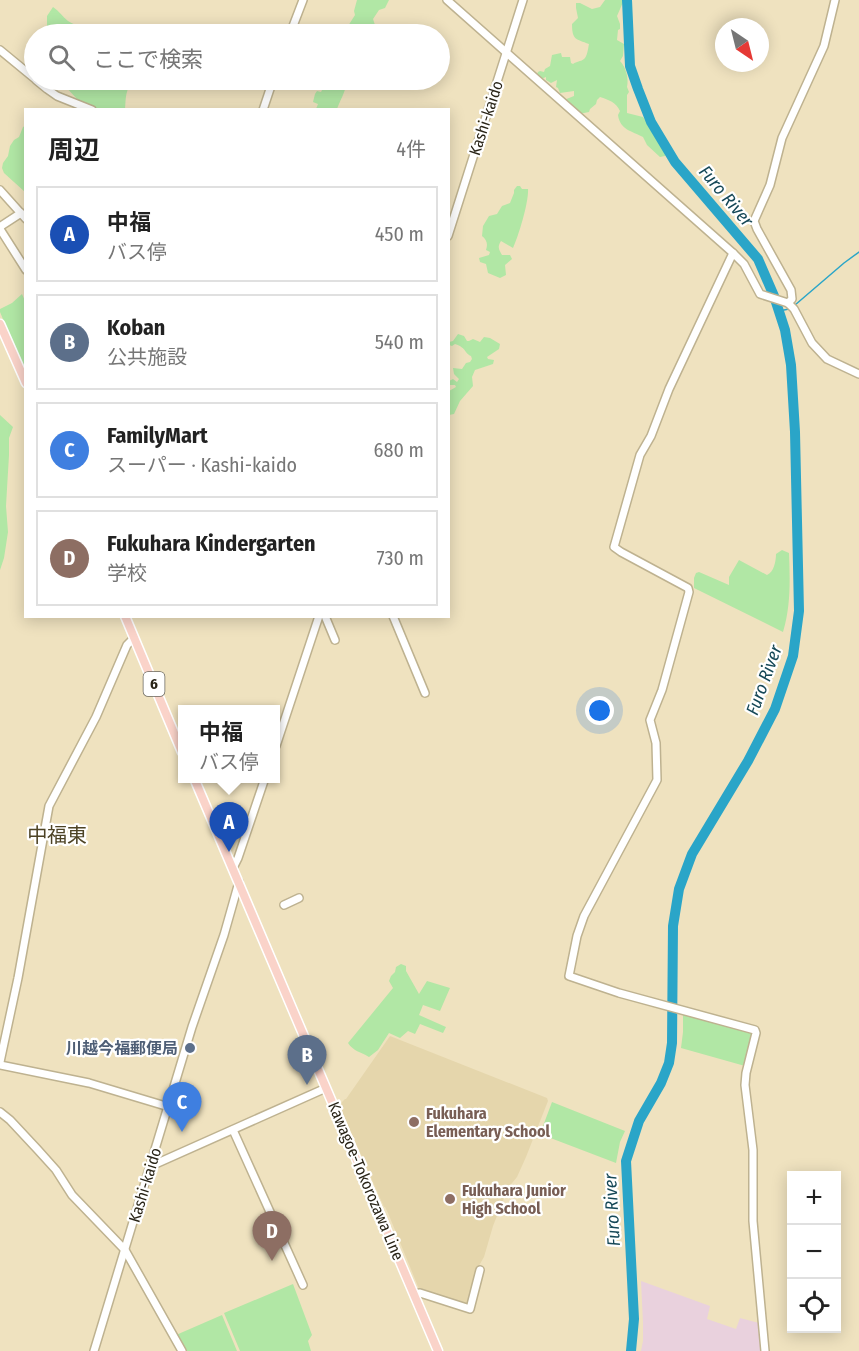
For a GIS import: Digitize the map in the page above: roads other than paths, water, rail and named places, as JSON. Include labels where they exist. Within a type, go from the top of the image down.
[{"type":"main road","points":[[0,324],[24,378]]},
{"type":"main road","name":"6","points":[[126,618],[178,740]]},
{"type":"main road","name":"Kawagoe-Tokorozawa Line","points":[[196,783],[438,1351]]},
{"type":"street","points":[[294,24],[303,0]]},
{"type":"street","points":[[447,0],[744,264],[760,294],[788,303],[794,309],[812,343],[827,359],[859,374]]},
{"type":"street","name":"Kashi-kaido","points":[[450,230],[523,0]]},
{"type":"street","points":[[788,303],[792,299],[791,290],[754,221],[770,185],[782,138],[824,46],[835,0]]},
{"type":"street","points":[[0,50],[24,70]]},
{"type":"street","points":[[48,90],[57,96],[87,108]]},
{"type":"street","points":[[264,108],[270,90]]},
{"type":"street","points":[[0,190],[23,216],[1,226],[0,229],[24,267]]},
{"type":"street","points":[[732,253],[669,388],[651,436],[640,455],[614,547],[688,588],[689,592],[662,690],[650,720],[656,743],[657,780],[584,916],[577,936],[569,975],[619,993],[755,1030],[745,1086],[753,1150],[753,1221],[765,1351]]},
{"type":"street","points":[[280,734],[318,618]]},
{"type":"street","points":[[326,618],[335,640]]},
{"type":"street","points":[[394,618],[425,693]]},
{"type":"street","points":[[134,638],[127,645],[96,717],[49,806],[0,1064],[89,1083],[169,1107]]},
{"type":"street","points":[[233,868],[263,783]]},
{"type":"street","name":"Kashi-kaido","points":[[94,1351],[192,1027],[239,882]]},
{"type":"street","points":[[284,905],[299,898]]},
{"type":"street","points":[[151,1166],[326,1088]]},
{"type":"street","points":[[0,1112],[38,1150],[56,1170],[72,1195],[125,1250],[182,1351]]},
{"type":"street","points":[[233,1130],[303,1285]]},
{"type":"street","points":[[414,1294],[420,1293],[470,1309],[480,1270]]},
{"type":"waterway","name":"Furo River","points":[[627,0],[630,66],[651,122],[675,162],[758,259],[774,296],[785,330],[791,365],[795,432],[799,611],[793,656],[775,709],[748,761],[692,854],[679,889],[673,926],[672,1043],[669,1063],[661,1083],[639,1121],[626,1161],[634,1319],[631,1351]]},
{"type":"waterway","points":[[795,305],[859,252]]},
{"type":"waterway","points":[[779,311],[789,309]]},
{"type":"place","name":"中福","points":[[229,852]]},
{"type":"place","name":"川越今福郵便局","points":[[190,1048]]},
{"type":"place","name":"Koban","points":[[307,1085]]},
{"type":"place","name":"Fukuhara Elementary School","points":[[414,1122]]},
{"type":"place","name":"FamilyMart","points":[[182,1132]]},
{"type":"place","name":"Fukuhara Junior High School","points":[[450,1199]]},
{"type":"place","name":"Fukuhara Kindergarten","points":[[272,1261]]},
{"type":"district","name":"中福東","points":[[57,835]]}]
